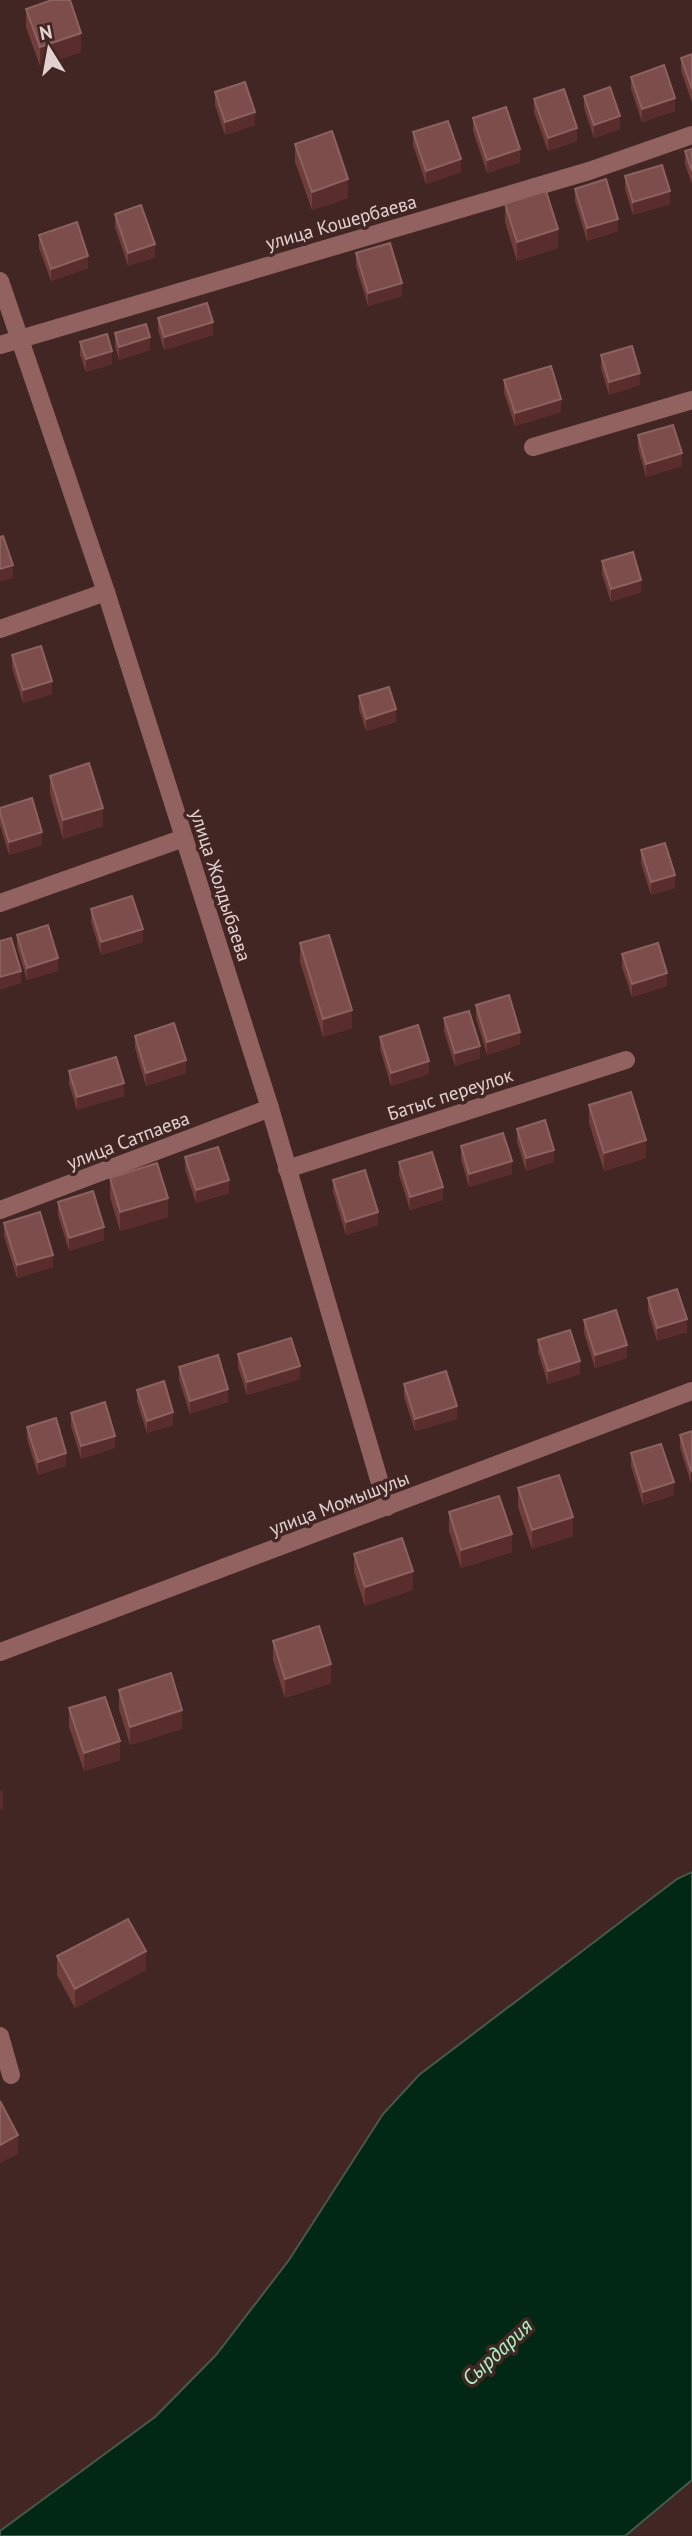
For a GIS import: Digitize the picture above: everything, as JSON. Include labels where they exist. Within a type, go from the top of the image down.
[{"type":"street","name":"улица Кошербаева","points":[[0,345],[589,172],[692,135]]},
{"type":"street","name":"улица Жолдыбаева","points":[[0,281],[106,592],[270,1108],[387,1507]]},
{"type":"street","points":[[533,447],[692,400]]},
{"type":"street","points":[[0,629],[106,592]]},
{"type":"street","points":[[0,903],[184,838]]},
{"type":"street","name":"Батыс переулок","points":[[287,1168],[626,1060]]},
{"type":"street","name":"улица Сатпаева","points":[[0,1210],[270,1108]]},
{"type":"street","name":"улица Момышулы","points":[[0,1652],[692,1391]]},
{"type":"street","points":[[0,2036],[11,2075]]},
{"type":"water","name":"Сырдария","points":[[692,1872],[692,2480],[625,2536],[0,2536],[0,2531],[155,2417],[216,2355],[289,2260],[383,2114],[419,2075],[677,1879]]},
{"type":"building","points":[[52,0],[70,0],[81,33],[40,47],[26,9]]},
{"type":"building","points":[[692,54],[692,89],[681,58]]},
{"type":"building","points":[[664,65],[675,98],[642,109],[631,77]]},
{"type":"building","points":[[245,82],[255,112],[225,122],[215,92]]},
{"type":"building","points":[[610,87],[620,116],[594,125],[584,96]]},
{"type":"building","points":[[564,89],[577,128],[548,138],[534,99]]},
{"type":"building","points":[[506,107],[520,149],[487,160],[473,118]]},
{"type":"building","points":[[448,121],[461,159],[426,171],[413,132]]},
{"type":"building","points":[[332,131],[348,179],[312,192],[295,144]]},
{"type":"building","points":[[692,149],[692,171],[685,151]]},
{"type":"building","points":[[662,165],[670,191],[633,202],[625,176]]},
{"type":"building","points":[[606,179],[618,219],[587,228],[575,189]]},
{"type":"building","points":[[546,191],[558,229],[517,242],[505,204]]},
{"type":"building","points":[[141,205],[155,244],[128,253],[115,214]]},
{"type":"building","points":[[77,222],[88,256],[51,269],[39,235]]},
{"type":"building","points":[[390,243],[402,283],[368,293],[356,253]]},
{"type":"building","points":[[207,303],[213,322],[164,337],[158,318]]},
{"type":"building","points":[[146,324],[150,337],[119,347],[115,333]]},
{"type":"building","points":[[107,334],[112,351],[86,359],[80,342]]},
{"type":"building","points":[[632,346],[640,373],[609,382],[601,355]]},
{"type":"building","points":[[551,366],[561,399],[515,413],[504,380]]},
{"type":"building","points":[[673,425],[682,453],[646,464],[638,435]]},
{"type":"building","points":[[3,536],[13,565],[0,569],[0,537]]},
{"type":"building","points":[[633,552],[641,580],[611,589],[602,561]]},
{"type":"building","points":[[41,646],[52,681],[23,690],[12,655]]},
{"type":"building","points":[[389,687],[396,709],[366,719],[359,696]]},
{"type":"building","points":[[89,763],[103,808],[63,820],[50,776]]},
{"type":"building","points":[[32,798],[42,832],[9,842],[0,808]]},
{"type":"building","points":[[665,843],[675,875],[651,882],[641,850]]},
{"type":"building","points":[[132,896],[143,929],[101,942],[91,909]]},
{"type":"building","points":[[48,925],[58,958],[27,968],[17,935]]},
{"type":"building","points":[[329,935],[352,1010],[323,1019],[300,943]]},
{"type":"building","points":[[11,938],[21,971],[0,977],[0,941]]},
{"type":"building","points":[[658,943],[667,973],[632,984],[622,954]]},
{"type":"building","points":[[509,995],[520,1032],[487,1042],[476,1005]]},
{"type":"building","points":[[469,1011],[480,1046],[455,1053],[444,1018]]},
{"type":"building","points":[[174,1023],[186,1060],[146,1073],[135,1036]]},
{"type":"building","points":[[418,1025],[429,1061],[391,1073],[380,1037]]},
{"type":"building","points":[[116,1057],[124,1083],[77,1097],[69,1071]]},
{"type":"building","points":[[631,1092],[646,1140],[604,1153],[589,1105]]},
{"type":"building","points":[[545,1120],[554,1150],[526,1158],[517,1129]]},
{"type":"building","points":[[503,1133],[512,1161],[469,1174],[461,1146]]},
{"type":"building","points":[[218,1147],[229,1180],[196,1190],[185,1157]]},
{"type":"building","points":[[432,1152],[443,1187],[410,1197],[399,1162]]},
{"type":"building","points":[[157,1163],[168,1198],[120,1212],[110,1178]]},
{"type":"building","points":[[365,1170],[378,1212],[346,1222],[333,1180]]},
{"type":"building","points":[[93,1191],[104,1227],[69,1238],[58,1202]]},
{"type":"building","points":[[40,1212],[53,1255],[17,1265],[4,1223]]},
{"type":"building","points":[[677,1289],[687,1319],[657,1328],[648,1298]]},
{"type":"building","points":[[616,1310],[627,1345],[595,1355],[584,1320]]},
{"type":"building","points":[[570,1330],[580,1361],[548,1371],[538,1340]]},
{"type":"building","points":[[291,1338],[300,1366],[247,1382],[238,1354]]},
{"type":"building","points":[[218,1355],[228,1389],[190,1401],[179,1367]]},
{"type":"building","points":[[446,1371],[457,1406],[415,1419],[404,1384]]},
{"type":"building","points":[[164,1381],[173,1412],[147,1421],[137,1390]]},
{"type":"building","points":[[105,1402],[115,1436],[81,1446],[71,1413]]},
{"type":"building","points":[[56,1418],[66,1453],[38,1462],[27,1427]]},
{"type":"building","points":[[692,1431],[692,1470],[691,1471],[680,1435]]},
{"type":"building","points":[[661,1444],[674,1482],[643,1492],[631,1453]]},
{"type":"building","points":[[559,1475],[573,1517],[532,1530],[518,1488]]},
{"type":"building","points":[[499,1496],[512,1534],[461,1550],[449,1512]]},
{"type":"building","points":[[402,1538],[413,1571],[365,1587],[354,1554]]},
{"type":"building","points":[[319,1626],[331,1664],[285,1679],[273,1641]]},
{"type":"building","points":[[171,1673],[182,1710],[130,1727],[119,1690]]},
{"type":"building","points":[[105,1697],[120,1741],[84,1753],[69,1708]]},
{"type":"building","points":[[128,1919],[146,1951],[75,1989],[57,1956]]},
{"type":"building","points":[[0,2101],[18,2135],[0,2145]]}]
